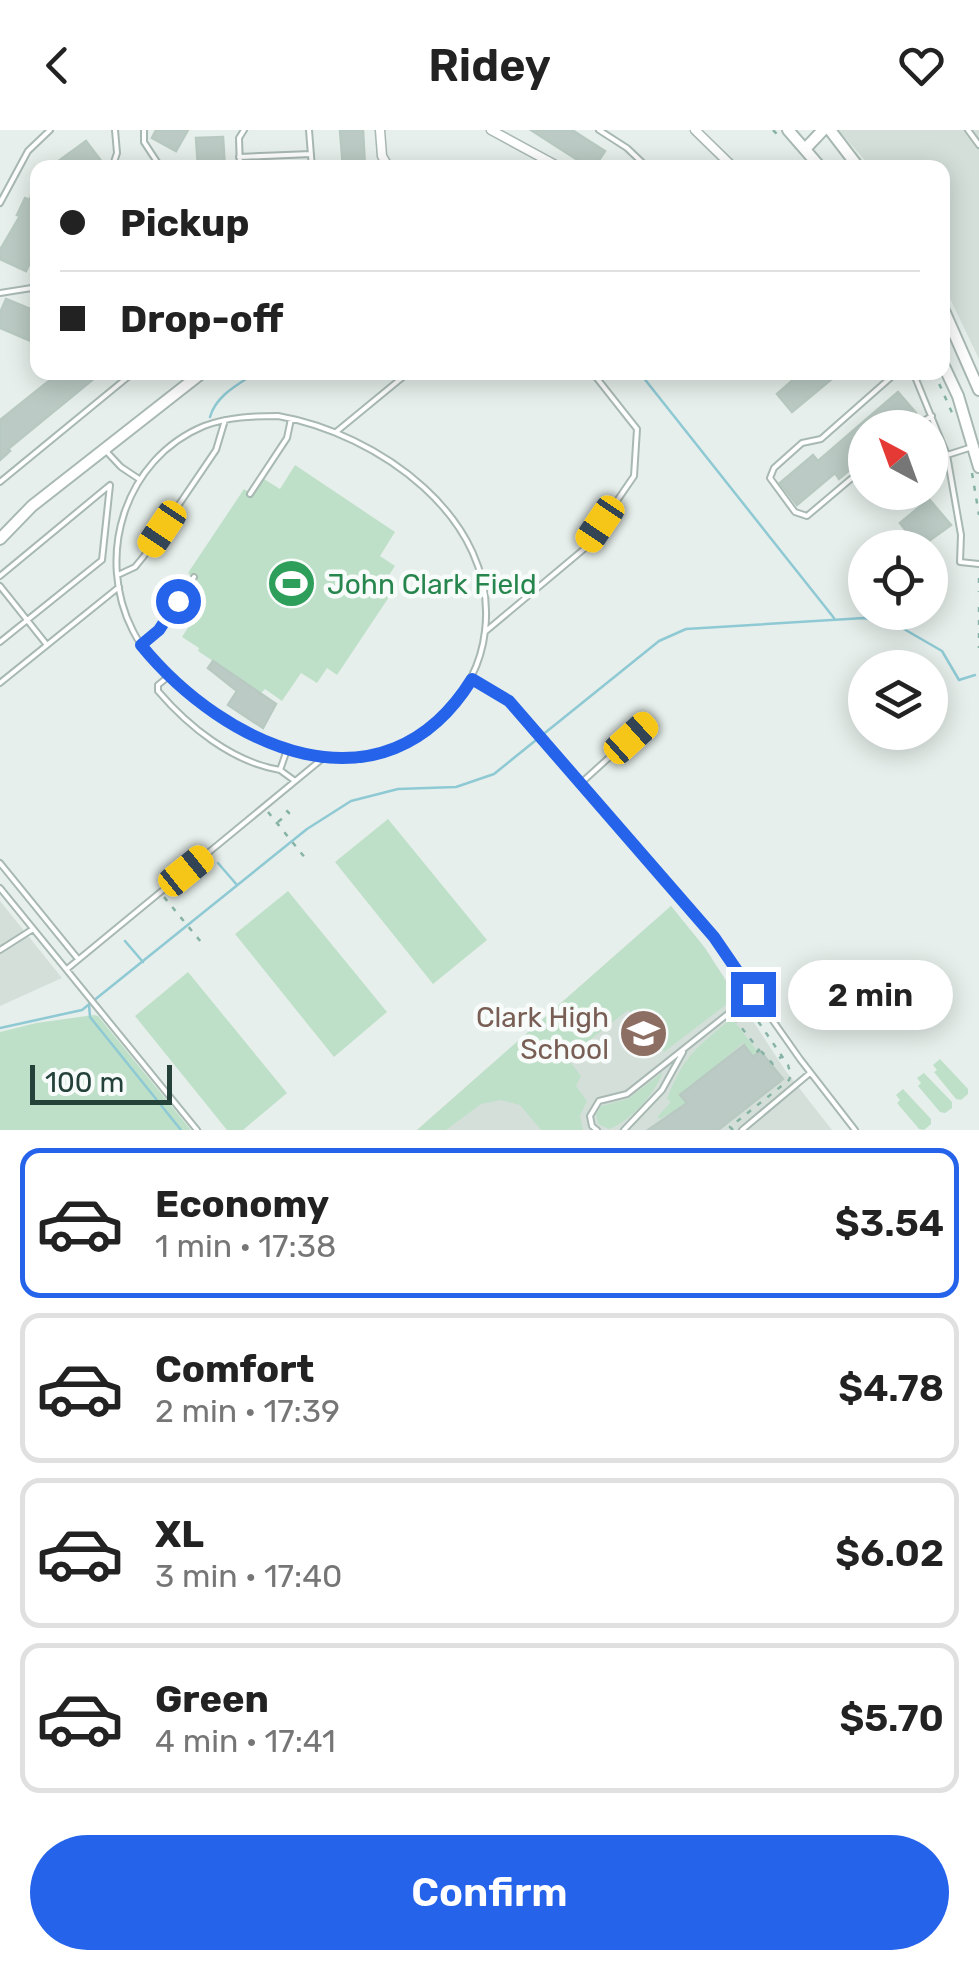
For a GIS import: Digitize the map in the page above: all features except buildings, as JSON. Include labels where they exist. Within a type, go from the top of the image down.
[{"type":"street","points":[[380,130],[384,160]]},
{"type":"street","points":[[491,130],[506,134],[548,160]]},
{"type":"street","points":[[695,130],[726,160]]},
{"type":"street","points":[[788,130],[816,160]]},
{"type":"street","points":[[806,148],[826,130],[852,160]]},
{"type":"street","points":[[950,324],[979,390]]},
{"type":"street","points":[[950,379],[977,446],[975,469]]},
{"type":"street","points":[[0,538],[32,506],[193,380]]},
{"type":"lane","points":[[0,203],[23,158],[50,130]]},
{"type":"lane","points":[[115,130],[116,160]]},
{"type":"lane","points":[[144,130],[144,142],[156,160]]},
{"type":"lane","points":[[239,160],[239,138],[244,130]]},
{"type":"lane","points":[[309,130],[311,160]]},
{"type":"lane","points":[[600,130],[640,160]]},
{"type":"lane","points":[[968,130],[979,145]]},
{"type":"lane","points":[[239,157],[311,154]]},
{"type":"lane","points":[[0,293],[30,288]]},
{"type":"lane","points":[[0,482],[124,380]]},
{"type":"lane","points":[[336,432],[399,380]]},
{"type":"lane","points":[[485,631],[584,549],[634,476],[637,428],[598,380]]},
{"type":"lane","points":[[853,410],[888,380]]},
{"type":"lane","points":[[916,380],[929,410]]},
{"type":"lane","points":[[848,414],[820,438],[802,443],[774,468],[770,478],[795,512],[807,516],[848,481]]},
{"type":"lane","points":[[260,416],[292,419],[336,432],[398,467],[450,516],[478,567],[486,597],[485,631],[472,679],[443,714],[404,744],[362,758],[322,759],[287,748],[221,717],[169,676],[141,645],[126,615],[119,586],[120,527],[140,479],[177,442],[204,426],[260,416]]},
{"type":"lane","points":[[250,494],[287,438],[292,419]]},
{"type":"lane","points":[[118,574],[135,567],[144,556],[216,450],[225,420]]},
{"type":"lane","points":[[948,455],[977,446]]},
{"type":"lane","points":[[105,450],[140,479]]},
{"type":"lane","points":[[948,461],[961,535],[960,562],[979,564]]},
{"type":"lane","points":[[0,576],[110,485],[102,560],[0,642]]},
{"type":"lane","points":[[141,645],[159,630],[194,578]]},
{"type":"lane","points":[[0,586],[47,645]]},
{"type":"lane","points":[[0,683],[119,586]]},
{"type":"lane","points":[[169,676],[158,685],[158,691],[185,721],[241,756],[280,770],[295,782]]},
{"type":"lane","points":[[472,679],[509,701],[714,937],[810,1073],[856,1130]]},
{"type":"lane","points":[[580,783],[646,724]]},
{"type":"lane","points":[[280,770],[287,748]]},
{"type":"lane","points":[[66,969],[322,759]]},
{"type":"lane","points":[[0,863],[78,960]]},
{"type":"lane","points":[[0,888],[196,1130]]},
{"type":"lane","points":[[0,950],[33,929]]},
{"type":"lane","points":[[596,1130],[590,1116],[599,1101],[626,1094],[753,994]]},
{"type":"lane","points":[[624,1130],[655,1099],[686,1048]]},
{"type":"lane","points":[[742,1130],[810,1073]]},
{"type":"path","points":[[937,380],[953,416]]},
{"type":"path","points":[[975,469],[979,516]]},
{"type":"path","points":[[979,578],[979,592]]},
{"type":"path","points":[[979,607],[979,648]]},
{"type":"path","points":[[264,807],[306,858]]},
{"type":"path","points":[[277,822],[289,813],[286,810]]},
{"type":"path","points":[[160,892],[202,942]]},
{"type":"path","points":[[733,1130],[730,1127],[788,1080],[791,1071],[782,1056],[751,1010],[733,1018],[773,1064],[782,1056]]},
{"type":"path","points":[[754,1055],[759,1050]]},
{"type":"shaded area","points":[[838,130],[979,130],[979,359],[950,299],[950,160],[865,160]]},
{"type":"shaded area","points":[[0,901],[62,978],[0,1006]]},
{"type":"shaded area","name":"Clark High School","points":[[671,906],[705,948],[785,1070],[832,1130],[417,1130]]},
{"type":"green space","name":"John Clark Field","points":[[295,465],[395,532],[380,556],[395,566],[385,581],[395,588],[337,675],[327,668],[317,683],[301,673],[282,701],[265,689],[261,693],[182,637],[202,606],[187,596],[197,580],[188,573],[244,489],[253,495],[264,479],[280,489]]},
{"type":"green space","points":[[388,819],[487,940],[433,984],[335,862]]},
{"type":"green space","points":[[288,891],[387,1012],[334,1057],[235,934]]},
{"type":"green space","points":[[671,906],[705,948],[736,997],[664,1052],[628,1010],[567,1058],[581,1076],[576,1086],[587,1101],[580,1116],[583,1130],[541,1130],[520,1105],[501,1100],[481,1104],[446,1130],[417,1130]]},
{"type":"green space","points":[[188,972],[287,1093],[243,1130],[227,1130],[135,1016]]},
{"type":"green space","points":[[94,1015],[191,1130],[0,1130],[0,1032]]},
{"type":"green space","points":[[732,1018],[757,1051],[753,1055],[743,1043],[681,1095],[687,1103],[674,1118],[670,1113],[657,1117],[671,1102],[667,1099],[686,1062]]},
{"type":"green space","points":[[940,1059],[968,1089],[961,1100],[934,1072],[937,1070],[933,1065]]},
{"type":"green space","points":[[663,1072],[648,1098],[626,1120],[609,1129],[598,1124],[596,1115],[601,1106],[628,1099]]},
{"type":"green space","points":[[924,1073],[952,1102],[952,1108],[945,1113],[918,1086],[921,1083],[917,1078]]},
{"type":"green space","points":[[903,1089],[931,1119],[924,1130],[897,1103],[900,1100],[896,1095]]},
{"type":"waterway","points":[[210,417],[223,396],[245,380]]},
{"type":"waterway","points":[[645,380],[834,618]]},
{"type":"waterway","points":[[0,1028],[82,1010],[307,829],[351,801],[398,789],[456,787],[494,774],[659,641],[686,629],[864,618],[897,625],[942,651],[959,680],[975,675]]},
{"type":"waterway","points":[[218,863],[237,885]]},
{"type":"waterway","points":[[125,941],[143,962]]},
{"type":"waterway","points":[[89,1004],[90,1017],[181,1130]]},
{"type":"place","name":"John Clark Field","points":[[292,584]]},
{"type":"place","name":"Clark High School","points":[[644,1033]]},
{"type":"route","points":[[178,601],[159,630],[141,645],[154,660],[221,717],[257,737],[322,759],[362,758],[404,744],[443,714],[472,679],[509,701],[714,937],[753,994]]}]
